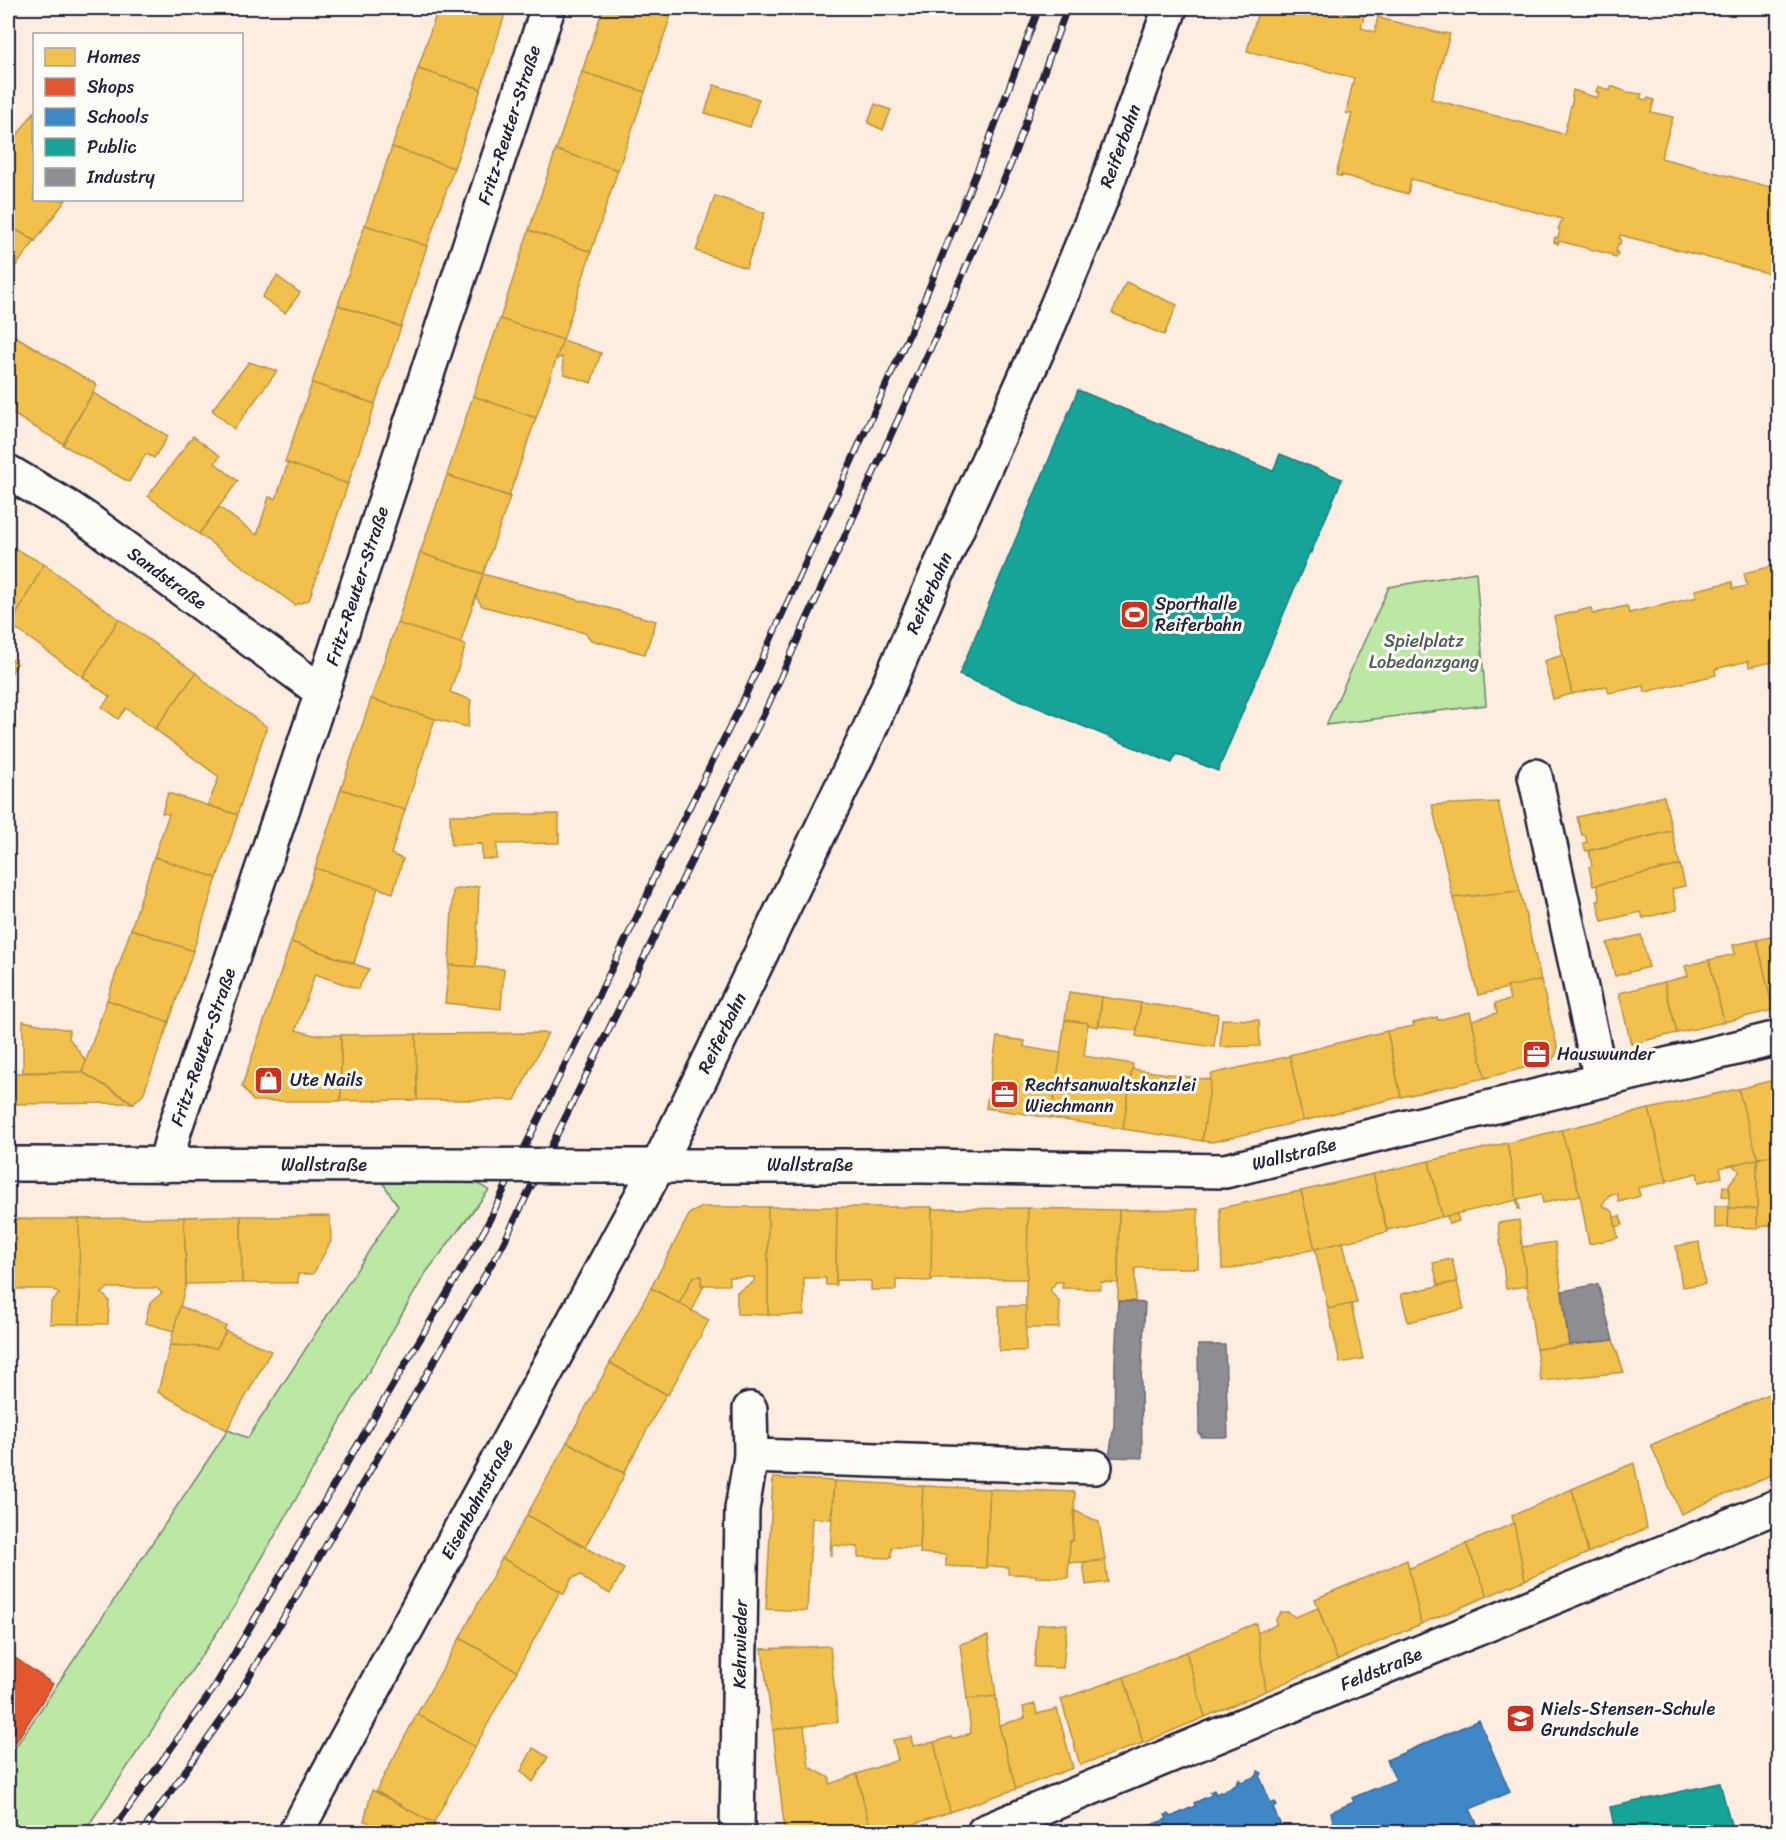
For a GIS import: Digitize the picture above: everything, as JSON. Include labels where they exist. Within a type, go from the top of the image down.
[{"type":"street","name":"Fritz-Reuter-Straße","points":[[165,1165],[175,1128],[548,8]]},
{"type":"street","name":"Reiferbahn","points":[[658,1166],[868,733],[1048,327],[1102,197],[1170,8]]},
{"type":"street","name":"Sandstraße","points":[[8,472],[89,521],[322,692]]},
{"type":"street","points":[[1535,776],[1601,1080]]},
{"type":"street","name":"Wallstraße","points":[[8,1164],[922,1166],[1226,1171],[1779,1038]]},
{"type":"street","name":"Eisenbahnstraße","points":[[296,1833],[658,1166]]},
{"type":"street","name":"Kehrwieder","points":[[737,1833],[742,1509],[751,1456],[750,1409]]},
{"type":"street","points":[[751,1456],[1095,1467]]},
{"type":"street","name":"Feldstraße","points":[[984,1833],[1779,1506]]},
{"type":"green space","name":"Spielplatz Lobedanzgang","points":[[1476,572],[1486,705],[1326,725],[1389,587]]},
{"type":"green space","points":[[371,1165],[443,1165],[489,1190],[425,1274],[234,1607],[84,1832],[8,1832],[8,1758],[228,1430],[248,1438],[398,1206]]},
{"type":"building: Homes","points":[[8,8],[19,8],[8,30]]},
{"type":"building: Homes","points":[[438,8],[496,8],[506,11],[481,89],[418,69]]},
{"type":"building: Homes","points":[[603,8],[659,8],[672,12],[645,92],[582,72]]},
{"type":"building: Homes","points":[[1259,8],[1366,8],[1361,28],[1375,32],[1378,16],[1450,34],[1431,99],[1564,134],[1573,90],[1597,98],[1598,86],[1610,91],[1611,86],[1627,92],[1642,94],[1640,98],[1647,101],[1648,98],[1654,100],[1651,112],[1673,117],[1661,158],[1778,189],[1778,287],[1767,285],[1771,274],[1620,235],[1616,258],[1612,257],[1613,255],[1559,241],[1558,244],[1554,242],[1555,237],[1558,238],[1560,230],[1558,229],[1562,219],[1411,179],[1408,194],[1336,175],[1352,114],[1346,113],[1354,78],[1247,51]]},
{"type":"building: Homes","points":[[418,69],[481,89],[454,168],[392,147]]},
{"type":"building: Homes","points":[[582,72],[645,92],[618,170],[556,150]]},
{"type":"building: Homes","points":[[714,85],[759,99],[750,127],[705,113]]},
{"type":"building: Homes","points":[[875,104],[891,110],[883,130],[868,123]]},
{"type":"building: Homes","points":[[33,113],[33,201],[65,201],[35,241],[8,225],[8,148]]},
{"type":"building: Homes","points":[[392,147],[454,168],[427,246],[365,225]]},
{"type":"building: Homes","points":[[556,150],[618,170],[591,252],[529,230]]},
{"type":"building: Homes","points":[[715,196],[765,213],[746,268],[696,251]]},
{"type":"building: Homes","points":[[8,225],[35,241],[8,276]]},
{"type":"building: Homes","points":[[365,225],[427,246],[401,327],[338,305]]},
{"type":"building: Homes","points":[[529,230],[591,252],[563,340],[500,319]]},
{"type":"building: Homes","points":[[277,276],[300,293],[285,313],[262,297]]},
{"type":"building: Homes","points":[[1126,282],[1177,305],[1164,335],[1112,313]]},
{"type":"building: Homes","points":[[338,305],[401,327],[375,404],[312,383]]},
{"type":"building: Homes","points":[[500,319],[563,340],[536,418],[473,396]]},
{"type":"building: Homes","points":[[8,332],[15,336],[8,349]]},
{"type":"building: Homes","points":[[15,336],[97,385],[63,444],[8,411],[8,349]]},
{"type":"building: Homes","points":[[563,340],[601,353],[591,383],[564,374],[562,357],[556,359]]},
{"type":"building: Homes","points":[[249,362],[277,371],[234,429],[212,410]]},
{"type":"building: Homes","points":[[312,383],[375,404],[348,484],[285,462]]},
{"type":"building: Homes","points":[[93,393],[168,436],[154,458],[146,454],[129,482],[63,445]]},
{"type":"building: Homes","points":[[473,396],[536,418],[509,496],[447,475]]},
{"type":"building: Homes","points":[[193,436],[220,456],[215,463],[238,481],[199,534],[148,496]]},
{"type":"building: Homes","points":[[288,463],[348,484],[309,600],[295,605],[199,534],[219,507],[257,535],[269,497],[276,499]]},
{"type":"building: Homes","points":[[447,475],[510,497],[483,574],[420,553]]},
{"type":"building: Homes","points":[[8,545],[44,564],[11,625],[8,623]]},
{"type":"building: Homes","points":[[420,553],[483,574],[460,644],[397,623]]},
{"type":"building: Homes","points":[[44,564],[119,619],[83,677],[11,625]]},
{"type":"building: Homes","points":[[1778,565],[1778,661],[1749,667],[1748,661],[1715,669],[1716,675],[1645,692],[1644,686],[1609,693],[1607,686],[1572,694],[1554,617],[1591,608],[1592,614],[1627,606],[1629,613],[1697,597],[1695,590],[1732,582],[1733,589],[1747,586],[1744,573]]},
{"type":"building: Homes","points":[[483,574],[656,621],[645,654],[591,640],[585,633],[482,606],[476,597]]},
{"type":"building: Homes","points":[[119,619],[196,673],[155,729],[126,708],[118,719],[102,707],[110,697],[83,677]]},
{"type":"building: Homes","points":[[397,623],[466,645],[450,692],[471,700],[468,727],[371,699]]},
{"type":"building: Homes","points":[[1563,655],[1572,694],[1553,699],[1544,661]]},
{"type":"building: Homes","points":[[8,657],[17,663],[8,679]]},
{"type":"building: Homes","points":[[196,673],[210,686],[267,727],[237,815],[208,805],[219,777],[155,729]]},
{"type":"building: Homes","points":[[371,699],[435,719],[405,810],[341,789]]},
{"type":"building: Homes","points":[[341,789],[405,810],[391,854],[403,859],[393,893],[315,868]]},
{"type":"building: Homes","points":[[168,793],[238,815],[217,878],[154,857],[169,814],[162,813]]},
{"type":"building: Homes","points":[[1664,796],[1672,831],[1586,851],[1583,843],[1587,842],[1585,835],[1582,835],[1577,817]]},
{"type":"building: Homes","points":[[1498,802],[1520,891],[1453,898],[1432,805]]},
{"type":"building: Homes","points":[[559,814],[559,843],[497,844],[497,859],[482,859],[482,844],[451,845],[450,815]]},
{"type":"building: Homes","points":[[1778,816],[1778,842],[1777,843],[1771,818]]},
{"type":"building: Homes","points":[[1672,831],[1680,865],[1593,886],[1589,867],[1592,866],[1589,851]]},
{"type":"building: Homes","points":[[154,857],[217,878],[193,951],[131,929]]},
{"type":"building: Homes","points":[[1680,865],[1685,886],[1672,889],[1677,910],[1643,918],[1641,912],[1602,921],[1597,901],[1600,901],[1597,885]]},
{"type":"building: Homes","points":[[315,868],[378,888],[354,963],[291,942]]},
{"type":"building: Homes","points":[[479,886],[476,967],[449,965],[453,890]]},
{"type":"building: Homes","points":[[1520,891],[1541,980],[1478,995],[1453,898]]},
{"type":"building: Homes","points":[[131,929],[193,951],[169,1022],[107,1000]]},
{"type":"building: Homes","points":[[1641,935],[1649,967],[1615,976],[1607,943]]},
{"type":"building: Homes","points":[[1778,935],[1778,1009],[1773,1010],[1757,940]]},
{"type":"building: Homes","points":[[1757,940],[1773,1010],[1724,1022],[1709,960],[1735,954],[1733,945]]},
{"type":"building: Homes","points":[[291,942],[369,969],[358,989],[315,974],[296,1030],[314,1035],[341,1035],[341,1101],[253,1101],[242,1086]]},
{"type":"building: Homes","points":[[1709,960],[1724,1022],[1677,1033],[1664,982],[1688,976],[1685,966]]},
{"type":"building: Homes","points":[[449,965],[504,969],[501,1009],[445,1003]]},
{"type":"building: Homes","points":[[1541,980],[1558,1050],[1552,1061],[1485,1078],[1472,1020],[1497,1013],[1495,1003],[1510,1000],[1507,987]]},
{"type":"building: Homes","points":[[1664,982],[1677,1033],[1631,1044],[1619,993]]},
{"type":"building: Homes","points":[[1069,992],[1102,997],[1098,1027],[1088,1025],[1088,1023],[1065,1020]]},
{"type":"building: Homes","points":[[1102,997],[1141,1003],[1137,1031],[1099,1025]]},
{"type":"building: Homes","points":[[107,1000],[169,1022],[143,1095],[133,1103],[82,1072]]},
{"type":"building: Homes","points":[[1141,1003],[1218,1014],[1214,1047],[1136,1036]]},
{"type":"building: Homes","points":[[1470,1012],[1485,1078],[1401,1097],[1387,1031],[1414,1026],[1413,1023],[1437,1017],[1438,1020]]},
{"type":"building: Homes","points":[[1222,1019],[1259,1020],[1260,1046],[1220,1047]]},
{"type":"building: Homes","points":[[1065,1020],[1088,1023],[1084,1056],[1133,1064],[1123,1129],[1051,1118]]},
{"type":"building: Homes","points":[[23,1021],[69,1030],[69,1038],[86,1061],[82,1072],[23,1072]]},
{"type":"building: Homes","points":[[1387,1031],[1401,1097],[1303,1121],[1289,1055]]},
{"type":"building: Homes","points":[[548,1033],[515,1100],[417,1100],[416,1034]]},
{"type":"building: Homes","points":[[416,1034],[417,1100],[341,1101],[341,1035]]},
{"type":"building: Homes","points":[[997,1037],[1025,1041],[1024,1047],[1061,1053],[1051,1118],[986,1108]]},
{"type":"building: Homes","points":[[1290,1056],[1303,1121],[1212,1142],[1202,1141],[1211,1074]]},
{"type":"building: Homes","points":[[1132,1069],[1211,1080],[1202,1141],[1123,1129]]},
{"type":"building: Homes","points":[[82,1072],[133,1103],[8,1104],[8,1073]]},
{"type":"building: Homes","points":[[1778,1079],[1778,1154],[1757,1158],[1738,1089]]},
{"type":"building: Homes","points":[[1738,1089],[1757,1159],[1720,1168],[1722,1177],[1699,1182],[1697,1173],[1666,1181],[1649,1109]]},
{"type":"building: Homes","points":[[1649,1109],[1667,1182],[1638,1188],[1640,1196],[1619,1202],[1617,1193],[1609,1195],[1602,1205],[1613,1212],[1618,1238],[1589,1244],[1580,1195],[1561,1130]]},
{"type":"building: Homes","points":[[1561,1130],[1580,1195],[1543,1203],[1541,1194],[1518,1199],[1520,1209],[1518,1209],[1507,1143]]},
{"type":"building: Homes","points":[[1507,1143],[1517,1200],[1442,1217],[1429,1161]]},
{"type":"building: Homes","points":[[1778,1154],[1778,1223],[1757,1228],[1757,1159]]},
{"type":"building: Homes","points":[[1757,1159],[1757,1209],[1729,1208],[1729,1184],[1740,1171],[1732,1165]]},
{"type":"building: Homes","points":[[1429,1161],[1442,1217],[1387,1230],[1373,1174]]},
{"type":"building: Homes","points":[[1373,1174],[1387,1232],[1315,1249],[1301,1191]]},
{"type":"building: Homes","points":[[1723,1186],[1729,1187],[1729,1197],[1722,1196]]},
{"type":"building: Homes","points":[[1301,1191],[1315,1249],[1231,1269],[1222,1269],[1220,1208]]},
{"type":"building: Homes","points":[[1715,1206],[1729,1206],[1728,1227],[1715,1228]]},
{"type":"building: Homes","points":[[703,1207],[768,1207],[768,1315],[737,1314],[737,1292],[754,1282],[754,1277],[729,1277],[729,1285],[701,1285],[701,1276],[693,1277],[679,1304],[651,1288],[690,1213]]},
{"type":"building: Homes","points":[[768,1207],[837,1207],[836,1285],[826,1285],[826,1278],[804,1278],[804,1315],[768,1315]]},
{"type":"building: Homes","points":[[837,1207],[932,1207],[932,1281],[896,1280],[896,1290],[871,1290],[871,1281],[836,1280]]},
{"type":"building: Homes","points":[[1028,1208],[1119,1210],[1118,1283],[1101,1282],[1100,1289],[1062,1288],[1063,1282],[1056,1282],[1050,1290],[1060,1303],[1059,1328],[1025,1328]]},
{"type":"building: Homes","points":[[1028,1208],[1027,1279],[931,1279],[932,1209]]},
{"type":"building: Homes","points":[[1729,1208],[1757,1209],[1757,1228],[1728,1227]]},
{"type":"building: Homes","points":[[1198,1209],[1198,1268],[1135,1268],[1135,1301],[1118,1301],[1119,1210]]},
{"type":"building: Homes","points":[[1457,1214],[1459,1221],[1449,1224],[1447,1216]]},
{"type":"building: Homes","points":[[241,1216],[242,1283],[186,1284],[184,1217]]},
{"type":"building: Homes","points":[[241,1216],[330,1216],[331,1241],[313,1274],[298,1274],[298,1283],[242,1283]]},
{"type":"building: Homes","points":[[1620,1216],[1623,1225],[1616,1227],[1614,1217]]},
{"type":"building: Homes","points":[[184,1217],[186,1284],[174,1331],[145,1323],[150,1303],[162,1293],[156,1288],[108,1288],[102,1293],[109,1301],[108,1324],[80,1324],[79,1219]]},
{"type":"building: Homes","points":[[8,1219],[79,1219],[80,1324],[50,1324],[51,1302],[59,1294],[52,1289],[8,1289]]},
{"type":"building: Homes","points":[[1519,1220],[1527,1286],[1506,1289],[1498,1223]]},
{"type":"building: Homes","points":[[1343,1242],[1357,1303],[1328,1309],[1315,1249]]},
{"type":"building: Homes","points":[[1555,1242],[1569,1345],[1536,1349],[1522,1247]]},
{"type":"building: Homes","points":[[1699,1242],[1705,1284],[1682,1287],[1676,1246]]},
{"type":"building: Homes","points":[[1452,1259],[1457,1282],[1438,1285],[1433,1263]]},
{"type":"building: Homes","points":[[701,1276],[701,1285],[704,1285],[692,1311],[679,1304],[693,1277]]},
{"type":"building: Homes","points":[[1457,1282],[1464,1309],[1408,1322],[1401,1294]]},
{"type":"building: Homes","points":[[651,1288],[709,1320],[668,1395],[610,1363]]},
{"type":"building: Homes","points":[[1351,1304],[1363,1359],[1340,1363],[1328,1309]]},
{"type":"building: Homes","points":[[180,1306],[226,1326],[224,1330],[226,1331],[217,1348],[170,1345]]},
{"type":"building: Homes","points":[[999,1306],[1026,1306],[1026,1351],[999,1351]]},
{"type":"building: Homes","points":[[226,1331],[271,1351],[227,1430],[158,1392],[170,1345],[217,1348]]},
{"type":"building: Homes","points":[[1613,1340],[1624,1372],[1541,1381],[1536,1349]]},
{"type":"building: Homes","points":[[610,1363],[666,1394],[624,1473],[567,1442]]},
{"type":"building: Homes","points":[[1778,1390],[1778,1472],[1681,1514],[1651,1445]]},
{"type":"building: Homes","points":[[567,1442],[625,1474],[585,1547],[527,1515]]},
{"type":"building: Homes","points":[[1634,1463],[1647,1528],[1588,1553],[1572,1489]]},
{"type":"building: Homes","points":[[773,1478],[834,1481],[831,1519],[812,1518],[807,1611],[766,1609]]},
{"type":"building: Homes","points":[[834,1481],[923,1486],[920,1548],[892,1547],[891,1558],[858,1557],[858,1547],[832,1545],[832,1555],[830,1555]]},
{"type":"building: Homes","points":[[923,1486],[990,1489],[986,1568],[946,1566],[946,1555],[920,1553]]},
{"type":"building: Homes","points":[[990,1489],[1075,1492],[1073,1541],[1070,1541],[1068,1578],[1008,1574],[1008,1567],[986,1566]]},
{"type":"building: Homes","points":[[1572,1489],[1588,1553],[1525,1580],[1512,1516]]},
{"type":"building: Homes","points":[[1075,1511],[1099,1522],[1105,1560],[1069,1563]]},
{"type":"building: Homes","points":[[527,1515],[624,1569],[610,1594],[584,1579],[582,1575],[572,1578],[564,1594],[502,1558]]},
{"type":"building: Homes","points":[[1514,1523],[1525,1580],[1488,1596],[1466,1544]]},
{"type":"building: Homes","points":[[1466,1544],[1488,1596],[1421,1624],[1408,1569]]},
{"type":"building: Homes","points":[[502,1558],[560,1591],[517,1671],[460,1638]]},
{"type":"building: Homes","points":[[1105,1560],[1108,1582],[1086,1585],[1083,1563]]},
{"type":"building: Homes","points":[[1407,1560],[1421,1624],[1337,1660],[1315,1599]]},
{"type":"building: Homes","points":[[1318,1608],[1337,1660],[1266,1691],[1257,1633],[1276,1625],[1276,1619],[1281,1612],[1288,1612],[1295,1617]]},
{"type":"building: Homes","points":[[1256,1623],[1266,1691],[1205,1717],[1186,1652]]},
{"type":"building: Homes","points":[[1067,1624],[1063,1668],[1034,1667],[1038,1625]]},
{"type":"building: Homes","points":[[988,1636],[996,1696],[967,1699],[960,1644]]},
{"type":"building: Homes","points":[[460,1638],[517,1671],[475,1747],[417,1714]]},
{"type":"building: Homes","points":[[830,1646],[838,1722],[773,1730],[762,1649]]},
{"type":"building: Homes","points":[[1186,1652],[1205,1717],[1143,1743],[1124,1677]]},
{"type":"building: Homes","points":[[1124,1677],[1143,1743],[1080,1765],[1061,1699]]},
{"type":"building: Homes","points":[[996,1696],[999,1725],[1016,1789],[950,1812],[934,1742],[971,1733],[967,1699]]},
{"type":"building: Homes","points":[[1035,1704],[1037,1714],[1057,1709],[1073,1768],[1016,1789],[999,1725],[1025,1718],[1023,1707]]},
{"type":"building: Homes","points":[[417,1714],[475,1747],[433,1824],[376,1791]]},
{"type":"building: Homes","points":[[804,1726],[809,1767],[830,1778],[830,1784],[857,1774],[871,1832],[785,1832],[773,1730]]},
{"type":"building: Homes","points":[[911,1737],[913,1746],[934,1742],[950,1812],[890,1832],[871,1832],[857,1774],[898,1760],[893,1740]]},
{"type":"building: Homes","points":[[533,1748],[548,1757],[533,1782],[521,1771]]},
{"type":"building: Homes","points":[[372,1790],[435,1824],[433,1832],[365,1832],[368,1822],[364,1821]]},
{"type":"building: Shops","points":[[8,1653],[53,1684],[8,1754]]},
{"type":"building: Schools","name":"Niels-Stensen-Schule Grundschule","points":[[1479,1720],[1510,1792],[1470,1809],[1481,1832],[1335,1832],[1331,1812],[1354,1802],[1352,1798],[1396,1780],[1387,1760]]},
{"type":"building: Schools","points":[[1258,1771],[1262,1773],[1260,1777],[1271,1804],[1275,1802],[1277,1806],[1273,1808],[1284,1832],[1134,1832],[1138,1831],[1136,1828],[1140,1826],[1141,1829],[1167,1819],[1165,1815],[1169,1814],[1171,1817],[1195,1806],[1194,1803],[1212,1795],[1210,1792],[1214,1790],[1216,1794],[1238,1784],[1236,1782],[1239,1779],[1241,1782],[1257,1776]]},
{"type":"building: Public","name":"Sporthalle Reiferbahn","points":[[1078,390],[1273,471],[1280,454],[1342,479],[1218,771],[1176,754],[1172,763],[959,675]]},
{"type":"building: Public","points":[[1720,1783],[1733,1832],[1615,1832],[1610,1807]]},
{"type":"building: Industry","points":[[1598,1284],[1613,1340],[1569,1345],[1562,1291]]},
{"type":"building: Industry","points":[[1118,1301],[1145,1303],[1141,1384],[1142,1458],[1109,1457],[1114,1425]]},
{"type":"building: Industry","points":[[1198,1345],[1225,1345],[1228,1437],[1201,1437],[1199,1434]]},
{"type":"railway","points":[[111,1832],[214,1688],[485,1229],[647,896],[653,879],[741,705],[917,317],[984,154],[1039,8]]},
{"type":"railway","points":[[142,1832],[234,1702],[502,1246],[763,716],[940,327],[1010,166],[1067,8]]},
{"type":"place","name":"Sporthalle Reiferbahn","points":[[1134,614]]},
{"type":"place","name":"Hauswunder","points":[[1536,1054]]},
{"type":"place","name":"Ute Nails","points":[[269,1080]]},
{"type":"place","name":"Rechtsanwaltskanzlei Wiechmann","points":[[1004,1095]]},
{"type":"place","name":"Niels-Stensen-Schule Grundschule","points":[[1520,1719]]}]
